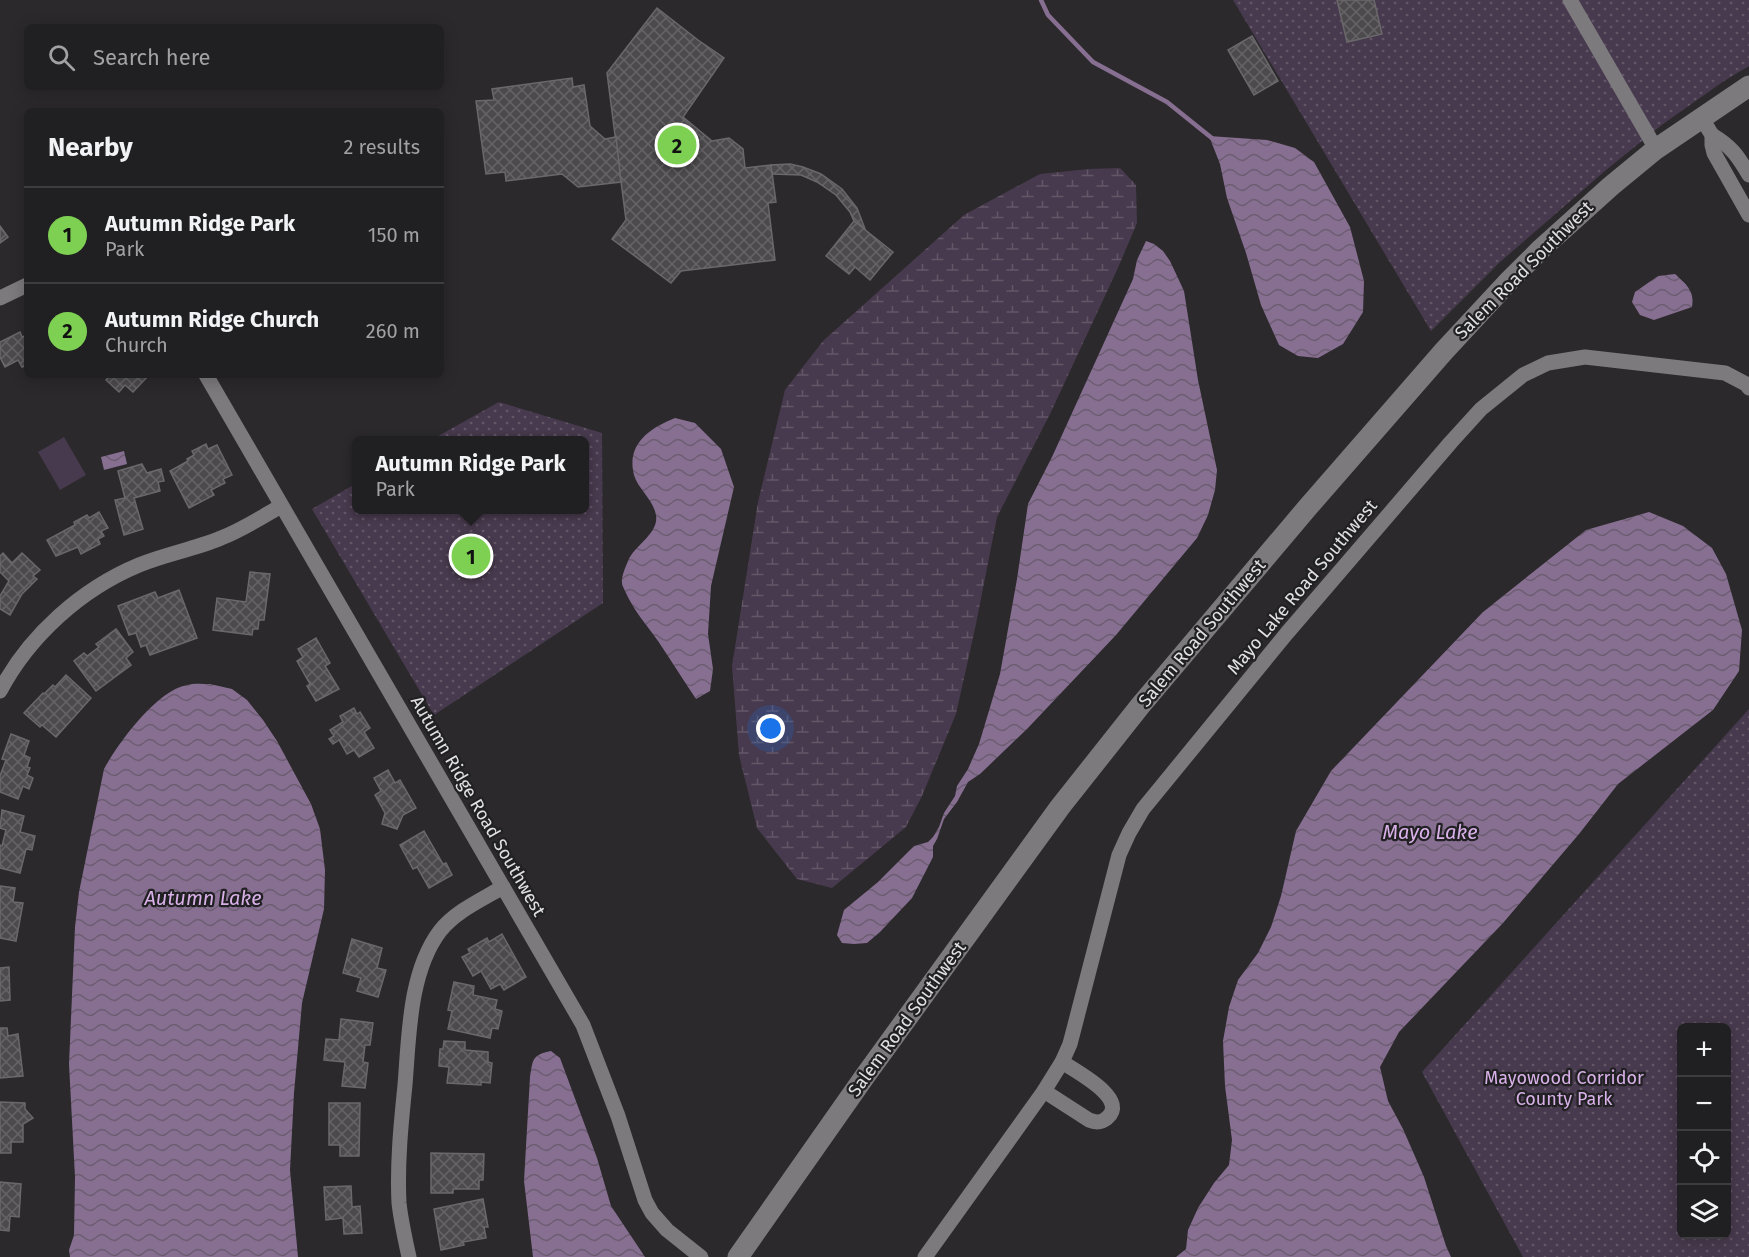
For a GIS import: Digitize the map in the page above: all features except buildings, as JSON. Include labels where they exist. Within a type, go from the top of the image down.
[{"type":"main road","name":"Salem Road Southwest","points":[[738,1257],[865,1076],[1060,807],[1140,706],[1308,507],[1473,318],[1577,216],[1656,149],[1706,126],[1749,86]]},
{"type":"street","points":[[1570,0],[1656,149]]},
{"type":"street","points":[[1706,126],[1738,155],[1749,175]]},
{"type":"street","points":[[1706,126],[1714,153],[1742,188],[1749,215]]},
{"type":"street","points":[[0,298],[24,286]]},
{"type":"street","name":"Mayo Lake Road Southwest","points":[[925,1257],[1044,1091],[1062,1062],[1077,1020],[1119,855],[1143,810],[1287,633],[1481,409],[1523,375],[1548,363],[1585,357],[1725,373],[1749,388]]},
{"type":"street","name":"Autumn Ridge Road Southwest","points":[[208,378],[589,1037],[645,1200],[652,1213],[666,1230],[701,1257]]},
{"type":"street","points":[[0,692],[16,664],[47,627],[102,584],[140,565],[219,539],[244,528],[281,506]]},
{"type":"street","points":[[409,1257],[399,1203],[399,1175],[402,1110],[415,993],[428,953],[440,932],[462,911],[503,887]]},
{"type":"street","points":[[1044,1091],[1097,1123],[1106,1120],[1112,1113],[1111,1098],[1062,1062]]},
{"type":"green space","points":[[1233,0],[1749,0],[1749,66],[1663,124],[1606,170],[1500,262],[1431,331]]},
{"type":"green space","points":[[1120,168],[1136,185],[1137,223],[1050,414],[997,517],[956,714],[922,796],[906,827],[832,888],[797,879],[757,828],[739,755],[732,666],[758,502],[785,390],[823,341],[964,215],[1040,174]]},
{"type":"green space","points":[[499,402],[602,433],[603,603],[434,715],[312,509],[352,486],[352,514],[589,514],[589,436],[438,436]]},
{"type":"green space","points":[[64,437],[86,475],[60,490],[38,452]]},
{"type":"green space","name":"Mayowood Corridor County Park","points":[[1749,709],[1749,1257],[1523,1257],[1422,1072]]},
{"type":"water","points":[[1209,136],[1267,140],[1295,148],[1314,162],[1350,227],[1364,281],[1363,312],[1343,344],[1318,358],[1298,356],[1279,345],[1261,305],[1227,198],[1220,164]]},
{"type":"water","points":[[1146,241],[1163,251],[1184,291],[1198,380],[1217,470],[1215,490],[1208,515],[1197,538],[1116,635],[1027,729],[980,774],[968,782],[944,819],[933,846],[933,857],[912,898],[867,943],[842,943],[837,935],[844,910],[878,882],[914,846],[928,842],[933,837],[979,744],[1000,674],[1028,504],[1052,457],[1133,279],[1137,260]]},
{"type":"water","points":[[1675,274],[1691,292],[1692,307],[1654,320],[1640,315],[1632,302],[1635,292],[1658,276]]},
{"type":"water","points":[[675,418],[695,423],[721,449],[734,487],[711,586],[708,634],[713,669],[710,691],[696,699],[636,611],[622,583],[631,555],[650,534],[656,522],[654,509],[634,475],[632,464],[634,454],[637,446],[649,432]]},
{"type":"water","points":[[124,451],[127,464],[104,470],[101,457]]},
{"type":"water","name":"Mayo Lake","points":[[1649,512],[1683,526],[1712,548],[1726,574],[1742,630],[1739,671],[1713,710],[1618,784],[1579,834],[1503,923],[1399,1032],[1380,1067],[1388,1101],[1424,1177],[1451,1257],[1176,1257],[1186,1249],[1188,1230],[1198,1208],[1229,1165],[1232,1140],[1225,1086],[1223,1041],[1229,1007],[1238,980],[1258,953],[1271,927],[1281,896],[1296,831],[1331,771],[1483,612],[1586,530]]},
{"type":"water","name":"Autumn Lake","points":[[210,684],[232,689],[247,700],[263,720],[311,804],[320,829],[325,870],[324,909],[302,1003],[290,1170],[298,1257],[70,1257],[69,1250],[74,1235],[75,1177],[69,1064],[75,927],[79,892],[104,769],[139,719],[163,697],[187,685]]},
{"type":"water","points":[[551,1051],[560,1058],[597,1158],[611,1206],[645,1257],[533,1257],[524,1181],[530,1077],[534,1059],[540,1054]]},
{"type":"waterway","points":[[1041,0],[1048,15],[1093,62],[1167,102],[1213,139]]},
{"type":"place","name":"Autumn Ridge Church","points":[[677,145]]},
{"type":"place","name":"Autumn Ridge Park","points":[[471,556]]}]
